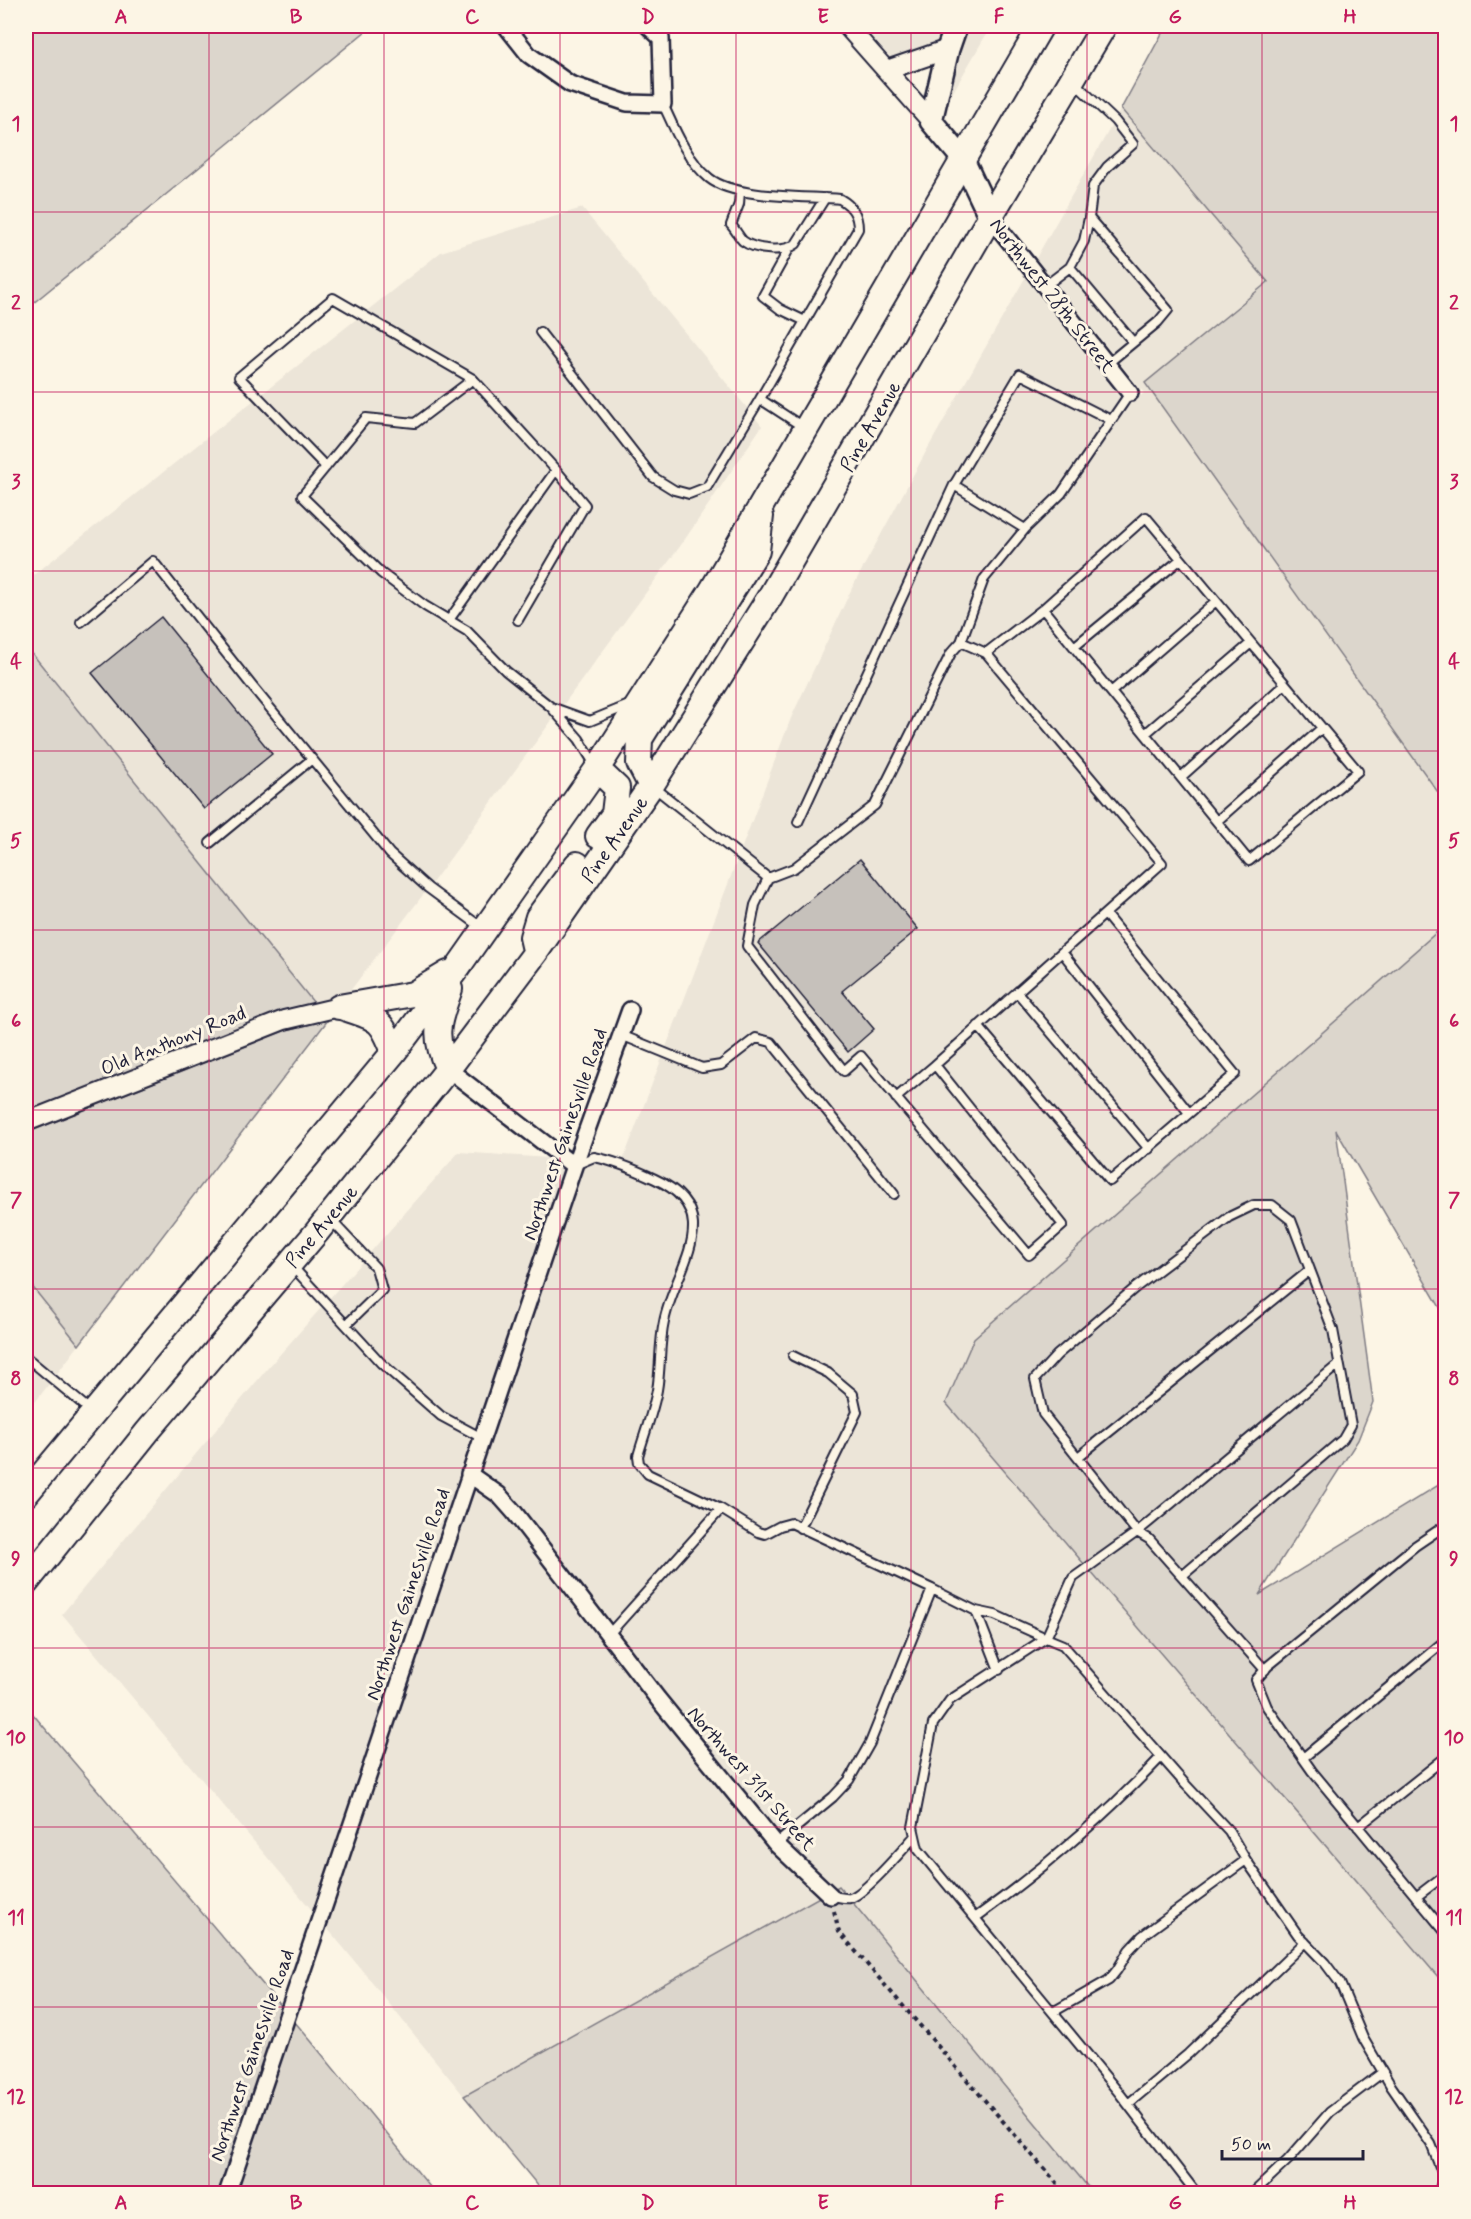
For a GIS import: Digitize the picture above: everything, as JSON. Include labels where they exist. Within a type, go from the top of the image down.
[{"type":"highway","points":[[26,1494],[394,1052],[458,968],[597,769],[712,590],[1041,26]]},
{"type":"highway","name":"Pine Avenue","points":[[26,1583],[148,1431],[290,1264],[448,1069],[536,952],[651,786],[771,595],[990,217],[1104,26]]},
{"type":"highway","points":[[651,786],[639,763],[640,739],[757,551],[762,505]]},
{"type":"highway","points":[[536,952],[532,937],[538,917],[614,814],[617,788],[597,769]]},
{"type":"highway","points":[[339,1007],[413,994],[458,968]]},
{"type":"highway","points":[[448,1069],[438,1049],[439,1018],[458,968]]},
{"type":"highway","points":[[339,1007],[374,1018],[385,1030],[394,1052]]},
{"type":"main road","points":[[931,122],[948,49],[956,26]]},
{"type":"main road","name":"Northwest 28th Street","points":[[931,122],[962,158],[990,217]]},
{"type":"street","points":[[506,26],[529,55],[570,84],[627,103],[663,104],[661,38],[648,26]]},
{"type":"street","name":"Northwest 28th Street","points":[[847,26],[931,122]]},
{"type":"street","points":[[887,70],[948,49]]},
{"type":"street","name":"Northwest 28th Street","points":[[990,217],[1130,393]]},
{"type":"street","name":"Old Anthony Road","points":[[26,1122],[284,1020],[339,1007]]},
{"type":"street","name":"Northwest Gainesville Road","points":[[227,2193],[574,1166],[630,1010]]},
{"type":"street","points":[[448,1069],[574,1166]]},
{"type":"street","name":"Northwest 31st Street","points":[[470,1474],[499,1495],[514,1512],[658,1699],[776,1844],[831,1896]]},
{"type":"lane","points":[[1045,286],[1070,267],[1084,240],[1093,186],[1107,167],[1133,144],[1114,121],[1072,80]]},
{"type":"lane","points":[[540,332],[653,477],[674,490],[689,494],[707,487],[858,229],[858,219],[850,205],[840,199],[740,192],[710,179],[694,162],[663,104]]},
{"type":"lane","points":[[740,192],[739,204],[731,225],[744,241],[761,248],[789,249]]},
{"type":"lane","points":[[805,321],[780,309],[763,296],[789,249],[796,244],[825,198]]},
{"type":"lane","points":[[1089,218],[1168,310],[1107,364]]},
{"type":"lane","points":[[1070,267],[1133,342]]},
{"type":"lane","points":[[326,467],[239,377],[333,298],[473,379],[585,505],[518,620]]},
{"type":"lane","points":[[798,822],[954,485],[1020,374],[1111,420]]},
{"type":"lane","points":[[473,379],[415,423],[366,418],[302,496],[381,573],[425,606],[466,631],[506,671],[551,707],[579,739],[597,769]]},
{"type":"lane","points":[[935,1065],[1063,1225],[1029,1255],[861,1056],[844,1071],[747,946],[755,905],[768,878],[794,868],[875,805],[951,653],[961,642],[984,579],[1025,529],[1061,494],[1130,393]]},
{"type":"lane","points":[[760,399],[807,429]]},
{"type":"lane","points":[[449,620],[556,470]]},
{"type":"lane","points":[[954,485],[1025,529]]},
{"type":"lane","points":[[986,653],[1043,609],[1146,517],[1359,771],[1249,861],[1043,609]]},
{"type":"lane","points":[[1074,647],[1181,559]]},
{"type":"lane","points":[[81,622],[153,561],[390,854],[428,888],[484,930]]},
{"type":"lane","points":[[1111,692],[1216,600]]},
{"type":"lane","points":[[896,1098],[1162,863],[986,653],[961,642]]},
{"type":"lane","points":[[1145,734],[1251,643]]},
{"type":"lane","points":[[1180,777],[1286,684]]},
{"type":"lane","points":[[551,707],[590,721],[622,710],[645,695]]},
{"type":"lane","points":[[1216,820],[1322,728]]},
{"type":"lane","points":[[210,843],[312,759]]},
{"type":"lane","points":[[651,786],[768,878]]},
{"type":"lane","points":[[978,1026],[1110,1181],[1235,1074],[1105,914]]},
{"type":"lane","points":[[1062,952],[1189,1113]]},
{"type":"lane","points":[[1017,992],[1149,1149]]},
{"type":"lane","points":[[621,1035],[702,1068],[721,1065],[756,1038],[771,1042],[894,1194]]},
{"type":"lane","points":[[574,1166],[594,1157],[662,1182],[675,1192],[690,1209],[694,1218],[688,1250],[664,1319],[657,1390],[638,1456],[639,1463],[648,1474],[722,1509],[765,1534],[786,1524],[800,1528],[976,1611],[995,1615],[1063,1645],[1229,1831],[1246,1860],[1305,1942],[1340,1983],[1363,2038],[1431,2144],[1444,2177],[1440,2191]]},
{"type":"lane","points":[[1182,1576],[1343,1439],[1351,1425],[1333,1330],[1292,1220],[1272,1205],[1254,1205],[1229,1217],[1135,1288],[1057,1355],[1035,1379],[1043,1414],[1137,1532],[1149,1539],[1265,1670]]},
{"type":"lane","points":[[328,1218],[376,1268],[382,1290],[346,1325]]},
{"type":"lane","points":[[290,1264],[381,1363],[441,1416],[482,1438]]},
{"type":"lane","points":[[1078,1457],[1310,1270]]},
{"type":"lane","points":[[793,1356],[828,1373],[853,1394],[857,1412],[800,1528]]},
{"type":"lane","points":[[26,1357],[93,1412]]},
{"type":"lane","points":[[1197,2193],[1128,2104],[918,1849],[913,1827],[933,1724],[950,1700],[1046,1638],[1073,1578],[1137,1532],[1339,1364]]},
{"type":"lane","points":[[609,1634],[722,1509]]},
{"type":"lane","points":[[1446,1525],[1415,1546],[1265,1670],[1256,1680],[1267,1707],[1303,1758],[1446,1933]]},
{"type":"lane","points":[[776,1844],[833,1797],[849,1780],[870,1743],[932,1589]]},
{"type":"lane","points":[[976,1611],[999,1670]]},
{"type":"lane","points":[[1303,1758],[1446,1640]]},
{"type":"lane","points":[[1358,1827],[1446,1756]]},
{"type":"lane","points":[[975,1918],[1025,1882],[1068,1846],[1126,1794],[1161,1757]]},
{"type":"lane","points":[[831,1896],[850,1898],[857,1894],[879,1875],[915,1836]]},
{"type":"lane","points":[[1053,2012],[1109,1980],[1129,1950],[1142,1936],[1246,1860]]},
{"type":"lane","points":[[1416,1897],[1446,1874]]},
{"type":"lane","points":[[1128,2104],[1188,2054],[1305,1942]]},
{"type":"lane","points":[[1252,2193],[1288,2160],[1330,2112],[1383,2072]]},
{"type":"path","points":[[831,1896],[838,1932],[1065,2193]]},
{"type":"shaded area","points":[[26,26],[372,26],[26,309]]},
{"type":"shaded area","points":[[862,26],[945,26],[939,42],[891,58]]},
{"type":"shaded area","points":[[966,26],[991,26],[945,106],[956,57],[960,55],[958,49]]},
{"type":"shaded area","points":[[1166,26],[1445,26],[1445,802],[1145,383],[1268,282],[1121,109]]},
{"type":"shaded area","points":[[1121,109],[1268,282],[1145,383],[1445,802],[1445,925],[974,1338],[946,1403],[1445,1985],[1445,2193],[1093,2193],[839,1886],[464,2096],[343,1947],[62,1614],[267,1369],[459,1152],[622,1163],[791,718],[852,588],[928,448],[1025,278],[1127,407],[1144,393],[1036,258]]},
{"type":"shaded area","points":[[582,208],[762,426],[681,545],[347,995],[334,994],[332,998],[314,1003],[26,646],[26,581],[441,252]]},
{"type":"shaded area","points":[[26,646],[314,1003],[281,1011],[26,1112]]},
{"type":"shaded area","points":[[1445,925],[1445,1316],[1336,1130],[1373,1402],[1358,1440],[1259,1595],[1445,1481],[1445,1985],[946,1403],[974,1338]]},
{"type":"shaded area","points":[[328,1020],[79,1345],[26,1279],[26,1133],[286,1030]]},
{"type":"shaded area","points":[[26,1279],[79,1345],[26,1414]]},
{"type":"shaded area","points":[[26,1706],[311,2041],[435,2193],[26,2193]]},
{"type":"shaded area","points":[[839,1886],[1093,2193],[544,2193],[464,2096]]},
{"type":"building","points":[[161,617],[272,754],[204,809],[92,673]]},
{"type":"building","points":[[860,859],[918,929],[842,991],[874,1029],[848,1052],[758,943]]}]
